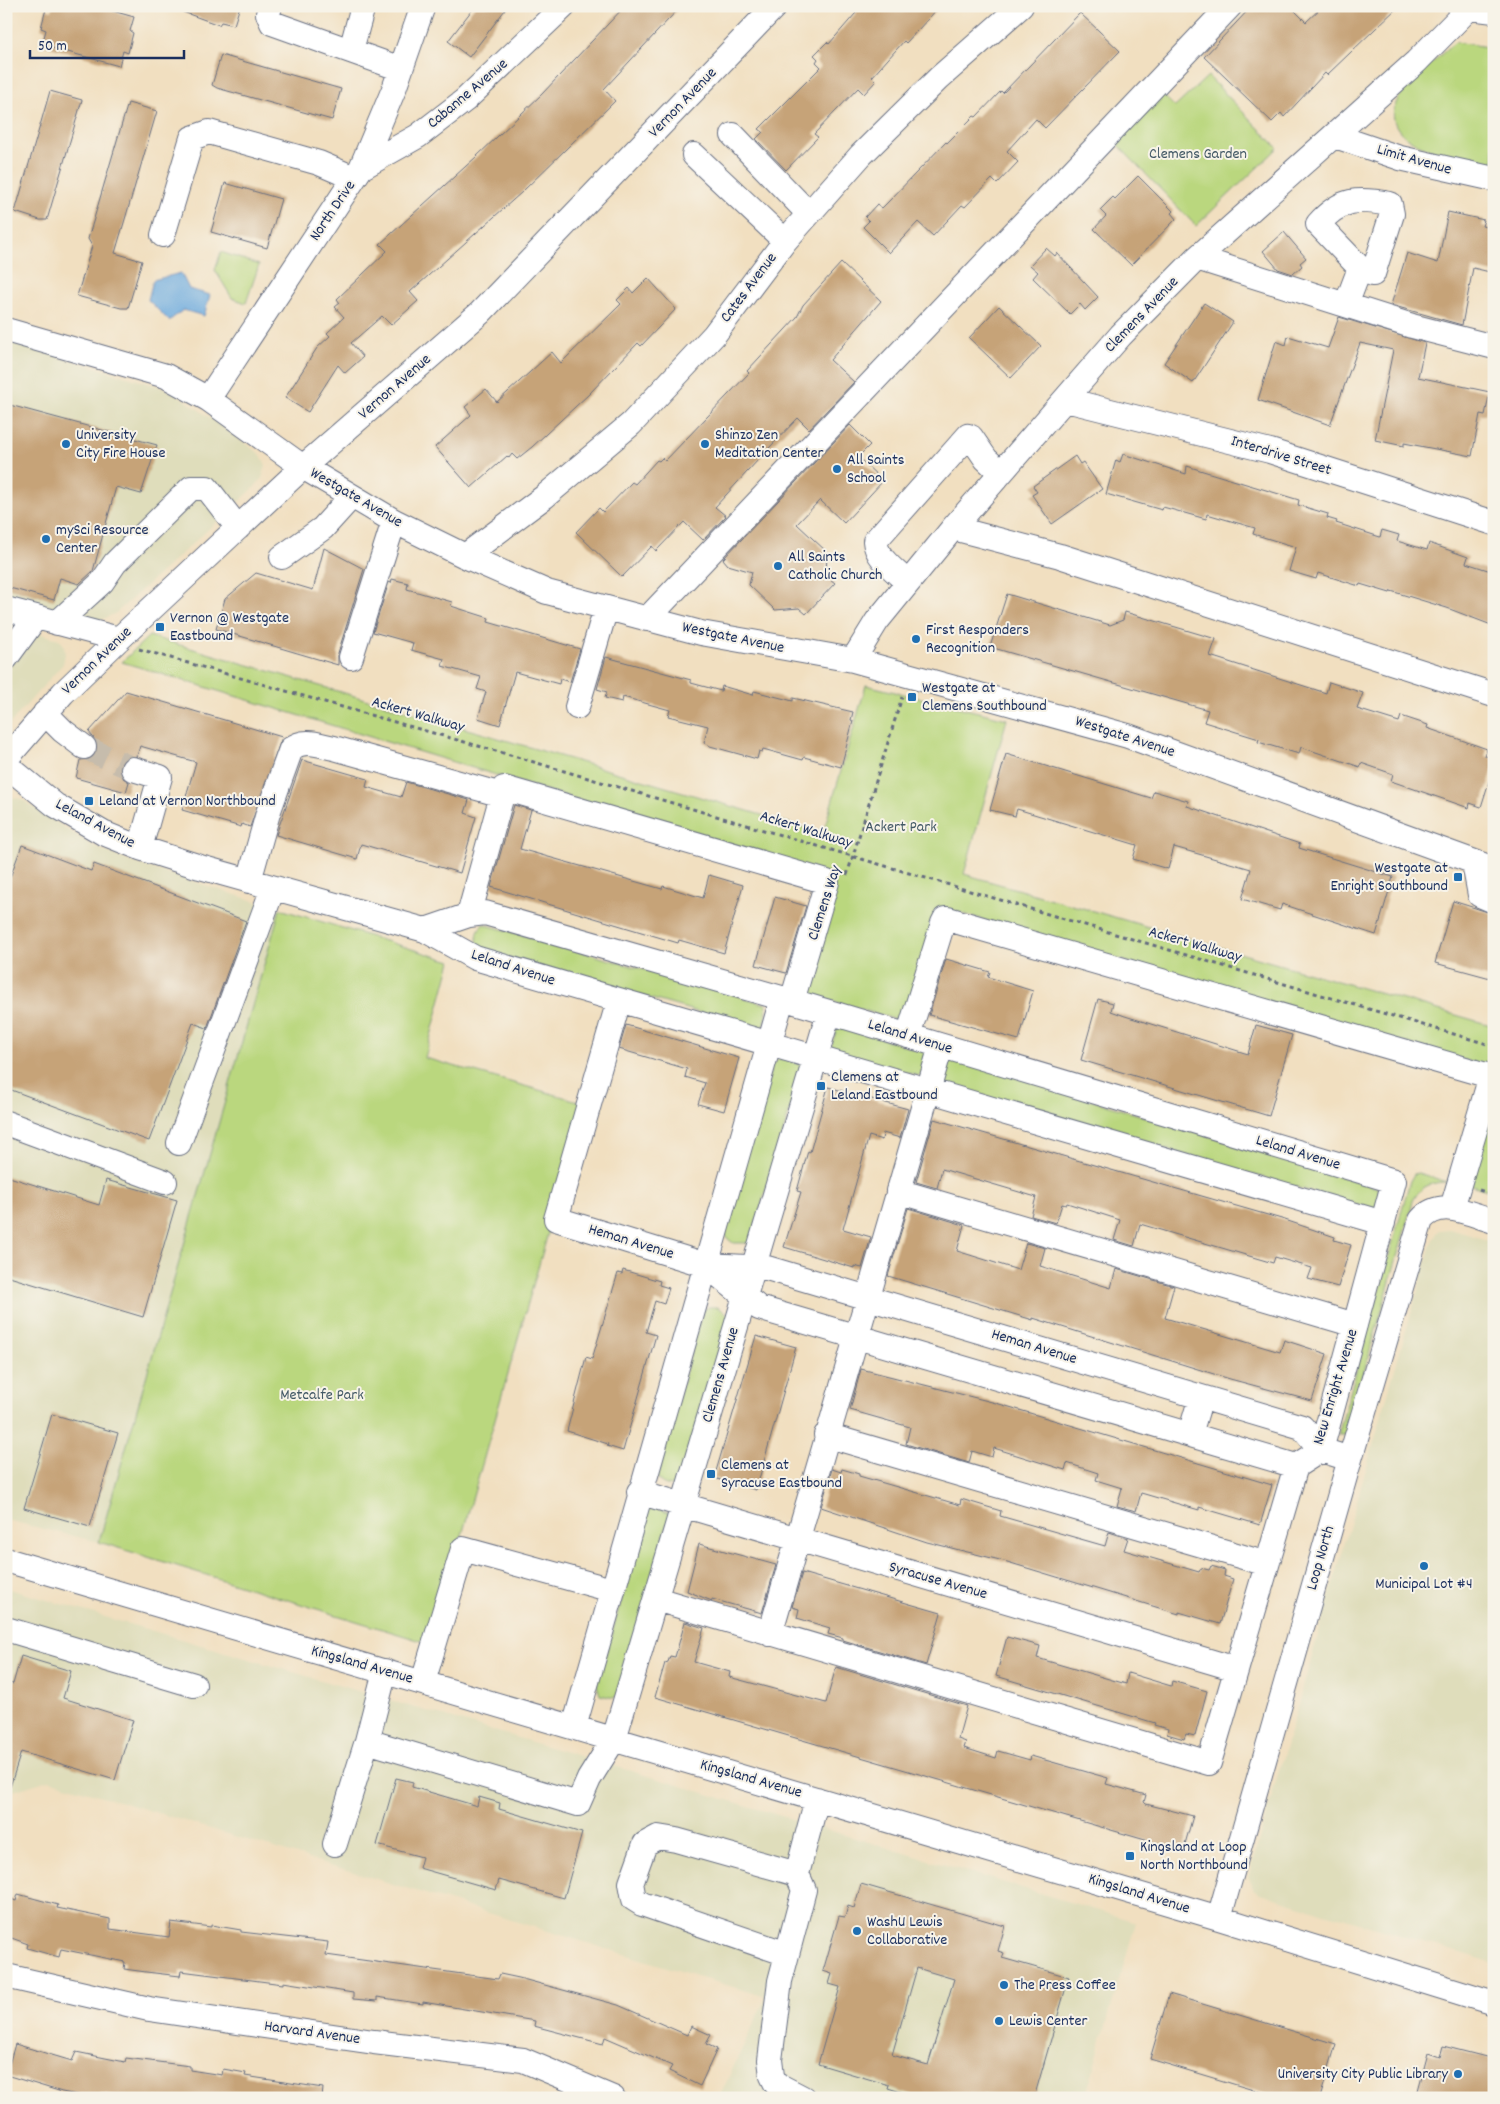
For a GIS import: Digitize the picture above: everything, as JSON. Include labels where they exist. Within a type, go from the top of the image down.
[{"type":"street","points":[[270,6],[268,14],[272,23],[401,69]]},
{"type":"street","points":[[351,50],[363,6]]},
{"type":"street","name":"North Drive","points":[[208,399],[358,173],[401,69],[423,6]]},
{"type":"street","name":"Cabanne Avenue","points":[[358,173],[418,136],[465,100],[564,6]]},
{"type":"street","name":"Vernon Avenue","points":[[6,759],[45,713],[129,644],[238,528],[303,468],[480,313],[775,6]]},
{"type":"street","name":"Cates Avenue","points":[[465,556],[544,497],[631,424],[714,335],[786,241],[868,148],[940,78],[1021,6]]},
{"type":"street","points":[[647,619],[1230,6]]},
{"type":"street","points":[[1471,7],[1494,12]]},
{"type":"street","name":"Clemens Avenue","points":[[853,660],[877,621],[908,582],[1120,335],[1197,258],[1416,62],[1471,7]]},
{"type":"street","points":[[163,235],[192,138],[209,132],[358,173]]},
{"type":"street","points":[[733,135],[809,214]]},
{"type":"street","name":"Limit Avenue","points":[[1335,136],[1400,158],[1494,179]]},
{"type":"street","points":[[694,155],[786,241]]},
{"type":"street","points":[[1197,258],[1412,326],[1494,347]]},
{"type":"street","points":[[1346,305],[1360,268]]},
{"type":"street","name":"Westgate Avenue","points":[[6,330],[166,376],[208,399],[303,468],[394,520],[465,556],[548,592],[647,619],[755,644],[853,660],[1128,736],[1484,866]]},
{"type":"street","name":"Interdrive Street","points":[[1066,400],[1270,451],[1494,522]]},
{"type":"street","points":[[908,582],[876,549],[875,540],[968,436],[971,437],[986,459],[1001,473]]},
{"type":"street","points":[[6,658],[47,620],[102,582],[114,562],[191,488],[207,488],[238,528]]},
{"type":"street","points":[[282,557],[324,528],[352,496]]},
{"type":"street","points":[[351,657],[394,520]]},
{"type":"street","points":[[953,528],[1060,556],[1494,695]]},
{"type":"street","points":[[577,707],[606,608]]},
{"type":"street","points":[[6,609],[129,644]]},
{"type":"street","points":[[45,713],[63,731],[84,747]]},
{"type":"street","points":[[249,881],[268,813],[291,749],[298,743],[310,742],[334,748],[502,795]]},
{"type":"street","name":"Leland Avenue","points":[[6,765],[55,805],[104,832],[140,848],[273,888],[425,930],[475,958],[1383,1223]]},
{"type":"street","points":[[133,768],[160,777],[140,848]]},
{"type":"street","points":[[469,915],[504,788],[827,882],[787,1000],[769,1043],[639,1492],[574,1726]]},
{"type":"street","points":[[1484,866],[1480,895],[1494,901]]},
{"type":"street","points":[[180,1143],[273,888]]},
{"type":"street","name":"Leland Avenue","points":[[425,930],[469,915],[485,914],[829,1012],[1394,1181]]},
{"type":"street","points":[[908,1036],[943,923],[945,919],[948,919],[1486,1075],[1489,1082],[1445,1208],[1494,1221]]},
{"type":"street","name":"Heman Avenue","points":[[619,1000],[556,1219],[706,1264],[767,1268],[1302,1427],[1321,1450]]},
{"type":"street","name":"Clemens Avenue","points":[[367,1741],[578,1804],[589,1779],[614,1739],[684,1505],[752,1267],[829,1012]]},
{"type":"street","points":[[770,1634],[826,1435],[941,1046]]},
{"type":"street","points":[[6,1123],[165,1182]]},
{"type":"street","name":"New Enright Avenue","points":[[1296,1466],[1321,1450],[1394,1181]]},
{"type":"street","points":[[898,1191],[1355,1325]]},
{"type":"street","name":"Loop North","points":[[1219,1918],[1417,1232],[1422,1220],[1429,1211],[1445,1208]]},
{"type":"street","name":"Heman Avenue","points":[[706,1264],[759,1308],[1296,1466]]},
{"type":"street","points":[[1190,1434],[1201,1397]]},
{"type":"street","points":[[826,1435],[1267,1564]]},
{"type":"street","points":[[1321,1450],[1350,1459]]},
{"type":"street","points":[[656,1600],[1209,1763],[1296,1466]]},
{"type":"street","name":"Syracuse Avenue","points":[[639,1492],[1236,1669]]},
{"type":"street","points":[[423,1682],[464,1549],[612,1590]]},
{"type":"street","name":"Kingsland Avenue","points":[[6,1560],[574,1726],[1219,1918],[1494,2003]]},
{"type":"street","points":[[6,1629],[194,1685]]},
{"type":"street","points":[[335,1844],[367,1741],[385,1671]]},
{"type":"street","points":[[803,2098],[776,2084],[771,2067],[780,1981],[804,1890],[797,1874],[817,1799]]},
{"type":"street","points":[[787,1954],[642,1904],[634,1899],[631,1883],[640,1853],[645,1844],[658,1837],[676,1840],[797,1874]]},
{"type":"street","name":"Harvard Avenue","points":[[6,1976],[149,2009],[374,2042],[522,2060],[613,2098]]},
{"type":"path","name":"Ackert Walkway","points":[[129,644],[1494,1046]]},
{"type":"path","name":"Clemens Way","points":[[844,885],[903,694]]},
{"type":"path","points":[[1475,1189],[1488,1193],[1494,1174]]},
{"type":"shaded area","points":[[6,341],[164,388],[181,397],[261,455],[266,465],[262,478],[254,488],[116,613],[101,620],[90,621],[6,596]]},
{"type":"shaded area","points":[[6,624],[59,639],[64,645],[65,654],[63,664],[6,728]]},
{"type":"shaded area","points":[[6,798],[21,799],[91,845],[128,861],[280,909],[99,1542],[6,1520]]},
{"type":"shaded area","name":"Municipal Lot #4","points":[[1450,1229],[1494,1242],[1494,1963],[1261,1894],[1254,1890],[1248,1878],[1432,1241],[1439,1230]]},
{"type":"shaded area","points":[[6,1588],[631,1771],[1136,1922],[1085,2098],[719,2098],[766,1997],[49,1780],[6,1793]]},
{"type":"green space","points":[[1455,42],[1494,48],[1494,164],[1444,154],[1426,148],[1410,140],[1398,129],[1394,116],[1398,99],[1424,70]]},
{"type":"green space","name":"Clemens Garden","points":[[1208,76],[1278,148],[1196,226],[1113,140],[1161,93],[1175,107]]},
{"type":"green space","points":[[221,252],[259,265],[246,303],[232,298],[215,270]]},
{"type":"green space","name":"Ackert Park","points":[[149,636],[823,833],[866,685],[1007,719],[964,874],[1494,1026],[1494,1071],[1485,1066],[940,907],[908,1018],[901,1021],[811,995],[806,993],[834,877],[122,662]]},
{"type":"green space","name":"Metcalfe Park","points":[[280,909],[451,961],[425,1058],[585,1103],[431,1644],[99,1542]]},
{"type":"green space","points":[[483,924],[766,1004],[764,1023],[761,1030],[484,951],[477,941]]},
{"type":"green space","points":[[838,1025],[924,1052],[927,1058],[923,1072],[919,1076],[839,1053],[831,1047]]},
{"type":"green space","points":[[950,1057],[1378,1188],[1380,1194],[1376,1207],[1371,1209],[942,1084]]},
{"type":"green space","points":[[778,1059],[785,1059],[803,1066],[750,1243],[733,1243],[727,1238],[724,1230],[773,1063]]},
{"type":"green space","points":[[1494,1090],[1494,1192],[1471,1185]]},
{"type":"green space","points":[[1418,1173],[1447,1182],[1436,1183],[1423,1188],[1413,1201],[1346,1435],[1338,1435],[1410,1181],[1414,1174]]},
{"type":"green space","points":[[709,1307],[718,1307],[731,1317],[677,1486],[663,1484],[657,1478],[702,1311]]},
{"type":"green space","points":[[648,1508],[656,1508],[670,1514],[618,1694],[614,1698],[600,1695],[597,1685]]},
{"type":"water","points":[[181,273],[189,289],[210,295],[204,316],[183,310],[169,321],[148,300],[153,280]]},
{"type":"building","points":[[53,6],[95,6],[134,17],[130,31],[133,33],[128,53],[123,51],[119,66],[42,45],[46,30],[41,28],[46,9],[52,11]]},
{"type":"building","points":[[184,6],[240,6],[234,25],[221,22],[219,25],[183,12]]},
{"type":"building","points":[[475,6],[508,6],[469,57],[448,41]]},
{"type":"building","points":[[625,6],[681,6],[604,89],[615,101],[522,192],[410,292],[418,301],[391,325],[382,316],[351,343],[363,357],[345,373],[338,365],[308,412],[285,398],[317,348],[330,336],[327,333],[344,317],[335,307],[340,303],[337,299],[387,251],[380,244],[542,94]]},
{"type":"building","points":[[862,6],[940,6],[906,43],[904,41],[872,77],[876,81],[864,94],[858,88],[814,134],[818,137],[786,170],[756,139],[763,132],[759,129],[821,67],[816,62],[818,59],[814,55],[827,42],[829,44]]},
{"type":"building","points":[[1252,6],[1290,6],[1306,22],[1323,6],[1399,6],[1327,75],[1325,73],[1284,117],[1281,113],[1272,122],[1204,57]]},
{"type":"building","points":[[1080,13],[1120,51],[1045,128],[1036,119],[1007,151],[1018,162],[997,184],[992,179],[965,207],[962,205],[933,236],[918,222],[889,253],[863,227],[869,221],[865,217],[877,204],[882,208],[946,142],[974,116],[976,117],[1001,91],[1003,93]]},
{"type":"building","points":[[221,55],[341,89],[332,120],[217,88],[212,85]]},
{"type":"building","points":[[50,91],[82,100],[47,220],[40,220],[15,212]]},
{"type":"building","points":[[128,103],[157,111],[115,253],[142,261],[128,308],[121,308],[77,296],[92,246],[88,239]]},
{"type":"building","points":[[1138,176],[1173,211],[1171,213],[1176,219],[1131,265],[1094,229],[1106,216],[1100,210],[1113,197],[1115,199]]},
{"type":"building","points":[[225,183],[281,199],[267,248],[211,232]]},
{"type":"building","points":[[1448,212],[1484,220],[1482,226],[1494,229],[1494,273],[1473,268],[1462,325],[1391,305],[1407,253],[1438,263]]},
{"type":"building","points":[[1284,232],[1306,258],[1300,263],[1302,266],[1293,274],[1278,269],[1263,251]]},
{"type":"building","points":[[1046,248],[1055,256],[1057,253],[1098,297],[1085,310],[1080,304],[1070,314],[1033,278],[1038,272],[1030,265]]},
{"type":"building","points":[[841,263],[881,301],[830,360],[854,382],[809,429],[798,418],[769,448],[715,507],[726,516],[703,540],[684,522],[656,551],[652,546],[622,577],[576,532],[599,508],[603,512],[632,482],[635,484],[657,460],[659,461],[662,458],[665,461],[749,373],[747,371],[797,317],[803,305]]},
{"type":"building","points":[[648,278],[676,309],[641,346],[638,343],[589,394],[532,447],[517,459],[512,454],[509,458],[507,456],[471,488],[435,447],[471,415],[465,407],[486,389],[497,402],[552,352],[561,363],[621,304],[617,300],[629,288],[633,293]]},
{"type":"building","points":[[1204,303],[1233,322],[1193,383],[1164,363]]},
{"type":"building","points":[[999,306],[1041,346],[1011,378],[969,338]]},
{"type":"building","points":[[1339,317],[1425,343],[1418,377],[1490,392],[1485,415],[1480,414],[1472,456],[1404,443],[1404,446],[1375,440],[1393,350],[1360,343],[1330,425],[1258,400],[1276,341],[1286,345],[1288,336],[1328,348]]},
{"type":"building","points":[[6,404],[157,445],[141,494],[116,487],[93,571],[79,584],[60,578],[54,600],[6,587]]},
{"type":"building","points":[[850,425],[870,445],[858,457],[883,481],[844,523],[820,500],[797,524],[827,552],[826,576],[835,583],[806,614],[799,608],[775,610],[749,585],[752,572],[728,565],[723,559]]},
{"type":"building","points":[[1123,454],[1186,474],[1187,466],[1299,500],[1298,505],[1328,514],[1327,518],[1337,521],[1336,523],[1380,537],[1382,530],[1399,535],[1397,541],[1427,550],[1429,543],[1468,557],[1466,563],[1494,572],[1494,626],[1447,608],[1391,591],[1390,593],[1360,584],[1359,586],[1318,573],[1316,579],[1289,571],[1296,547],[1253,534],[1255,528],[1207,514],[1206,519],[1163,507],[1162,510],[1106,494],[1116,460],[1120,462]]},
{"type":"building","points":[[1075,456],[1080,464],[1083,462],[1102,489],[1052,524],[1032,495],[1037,492],[1033,486]]},
{"type":"building","points":[[324,548],[364,569],[338,653],[338,665],[216,629],[225,599],[256,573],[313,590]]},
{"type":"building","points":[[392,579],[408,583],[407,589],[452,602],[451,606],[489,618],[488,622],[580,649],[570,682],[560,679],[559,684],[515,672],[500,725],[478,718],[486,692],[477,689],[481,677],[442,666],[444,659],[411,650],[413,643],[373,632],[389,582],[391,583]]},
{"type":"building","points":[[1007,594],[1110,625],[1123,620],[1125,612],[1216,639],[1210,656],[1326,693],[1329,682],[1363,693],[1357,709],[1399,722],[1401,716],[1428,725],[1427,728],[1487,749],[1485,756],[1494,758],[1494,766],[1481,807],[1470,803],[1469,808],[1391,781],[1393,774],[1361,763],[1360,767],[1301,747],[1299,754],[1258,742],[1259,739],[1204,722],[1208,710],[990,647]]},
{"type":"building","points":[[606,657],[691,680],[691,683],[721,691],[722,686],[753,695],[754,691],[793,701],[793,698],[853,712],[851,720],[853,721],[841,767],[804,757],[803,760],[763,749],[762,752],[759,751],[757,759],[710,746],[704,742],[708,726],[668,716],[670,710],[623,697],[622,702],[605,698],[607,692],[597,689]]},
{"type":"building","points":[[126,691],[282,737],[250,827],[242,824],[241,827],[182,810],[196,762],[140,746],[137,756],[124,759],[120,766],[123,778],[129,782],[126,792],[76,778],[80,760],[90,759],[98,749],[96,741],[89,732]]},
{"type":"building","points":[[1006,754],[1151,798],[1154,791],[1188,801],[1187,806],[1300,844],[1299,848],[1393,877],[1376,935],[1282,904],[1280,910],[1242,899],[1251,869],[1174,847],[1168,869],[1133,859],[1137,845],[1017,809],[1015,816],[990,810]]},
{"type":"building","points":[[302,760],[368,779],[366,787],[401,797],[406,782],[469,800],[465,813],[476,817],[460,873],[361,844],[357,859],[276,835]]},
{"type":"building","points":[[514,805],[531,810],[520,849],[662,889],[663,886],[703,898],[709,875],[743,885],[724,953],[679,940],[678,943],[491,887]]},
{"type":"building","points":[[22,845],[91,871],[94,864],[246,921],[207,1028],[193,1023],[149,1141],[6,1088],[6,888]]},
{"type":"building","points":[[775,897],[806,906],[786,973],[756,965]]},
{"type":"building","points":[[1453,901],[1494,914],[1494,979],[1435,963]]},
{"type":"building","points":[[946,959],[990,972],[988,977],[1033,991],[1019,1040],[929,1015]]},
{"type":"building","points":[[1098,999],[1113,1003],[1111,1011],[1248,1054],[1256,1025],[1292,1035],[1269,1116],[1081,1060]]},
{"type":"building","points":[[626,1025],[739,1058],[724,1111],[698,1104],[705,1083],[685,1077],[687,1069],[619,1049]]},
{"type":"building","points":[[828,1087],[908,1109],[900,1138],[883,1133],[882,1140],[869,1136],[843,1229],[871,1237],[862,1268],[854,1266],[854,1268],[784,1247],[801,1192],[797,1191],[808,1151],[810,1152]]},
{"type":"building","points":[[934,1119],[1285,1220],[1335,1237],[1334,1240],[1351,1245],[1338,1287],[1308,1279],[1312,1268],[1275,1257],[1273,1263],[1140,1224],[1134,1246],[1114,1240],[1120,1220],[1067,1203],[1066,1205],[1062,1204],[1056,1223],[1031,1216],[1036,1197],[942,1169],[937,1188],[916,1182]]},
{"type":"building","points":[[6,1176],[99,1205],[106,1180],[177,1200],[143,1317],[6,1276]]},
{"type":"building","points":[[908,1208],[964,1225],[957,1251],[1018,1270],[1026,1243],[1045,1248],[1040,1266],[1111,1288],[1116,1269],[1174,1286],[1165,1318],[1280,1352],[1284,1340],[1327,1354],[1312,1401],[1230,1379],[1033,1318],[1033,1320],[888,1276]]},
{"type":"building","points":[[623,1270],[660,1281],[659,1285],[669,1288],[664,1304],[655,1301],[646,1332],[656,1335],[623,1451],[607,1446],[608,1444],[567,1431],[586,1357],[592,1359],[618,1273],[622,1274]]},
{"type":"building","points":[[756,1336],[796,1347],[756,1490],[714,1478]]},
{"type":"building","points":[[861,1369],[996,1403],[1272,1485],[1260,1525],[1199,1507],[1199,1510],[1141,1493],[1136,1511],[1117,1506],[1122,1488],[1096,1480],[1098,1473],[1067,1463],[1065,1470],[994,1448],[992,1457],[972,1451],[969,1463],[906,1444],[910,1427],[850,1410]]},
{"type":"building","points":[[52,1414],[118,1433],[90,1527],[24,1508]]},
{"type":"building","points":[[832,1469],[841,1472],[842,1469],[859,1474],[859,1476],[960,1505],[961,1499],[1001,1511],[1000,1516],[1105,1546],[1109,1532],[1128,1538],[1124,1550],[1199,1572],[1201,1568],[1209,1570],[1211,1566],[1225,1570],[1224,1576],[1233,1579],[1220,1624],[1179,1612],[1179,1614],[1004,1561],[927,1542],[821,1507]]},
{"type":"building","points":[[699,1544],[776,1565],[762,1613],[712,1599],[712,1601],[687,1591]]},
{"type":"building","points":[[802,1573],[941,1613],[926,1665],[843,1640],[843,1638],[828,1634],[830,1628],[797,1618],[799,1609],[792,1607]]},
{"type":"building","points":[[685,1622],[704,1628],[694,1662],[730,1672],[729,1677],[826,1703],[836,1667],[967,1706],[958,1739],[966,1742],[964,1748],[996,1758],[998,1751],[1030,1760],[1031,1756],[1108,1778],[1106,1784],[1146,1795],[1144,1802],[1146,1804],[1193,1816],[1183,1851],[655,1697],[665,1663],[668,1662],[670,1656],[675,1657]]},
{"type":"building","points":[[1007,1637],[1040,1646],[1037,1658],[1126,1684],[1128,1673],[1171,1686],[1172,1681],[1207,1691],[1195,1736],[1186,1734],[1184,1739],[1167,1734],[1168,1729],[1154,1725],[1155,1723],[996,1676]]},
{"type":"building","points":[[21,1656],[71,1671],[63,1698],[133,1720],[115,1780],[21,1752],[10,1787],[6,1786],[6,1682],[13,1684]]},
{"type":"building","points":[[396,1778],[413,1782],[412,1787],[477,1806],[479,1797],[500,1803],[499,1809],[582,1833],[564,1898],[499,1880],[496,1890],[419,1868],[422,1857],[377,1845]]},
{"type":"building","name":"Lewis Center","points":[[861,1884],[1005,1926],[998,1951],[1004,1953],[1002,1958],[1069,1977],[1034,2098],[998,2098],[983,2094],[982,2098],[920,2098],[888,2088],[889,2085],[818,2064],[840,1987],[829,1984],[832,1974],[823,1971],[839,1916],[845,1917],[848,1906],[854,1908]],"holes":[[[917,1968],[954,1979],[928,2065],[892,2055]]]},
{"type":"building","points":[[18,1894],[58,1905],[57,1908],[110,1919],[110,1929],[169,1937],[171,1922],[211,1927],[211,1925],[241,1930],[241,1932],[328,1942],[326,1955],[498,1979],[500,1974],[519,1978],[618,2005],[687,2035],[691,2026],[711,2035],[706,2044],[717,2049],[700,2086],[669,2071],[672,2066],[605,2037],[603,2044],[534,2026],[535,2021],[423,2002],[423,2004],[377,1997],[377,2001],[353,1999],[353,1993],[283,1982],[283,1984],[181,1971],[180,1976],[124,1969],[125,1962],[61,1949],[59,1957],[27,1948],[28,1944],[6,1936],[6,1897],[16,1901]]},
{"type":"building","points":[[1169,1994],[1336,2044],[1320,2098],[1280,2098],[1150,2059]]},
{"type":"building","points":[[15,2044],[72,2061],[76,2052],[125,2062],[126,2058],[190,2066],[190,2070],[222,2075],[223,2069],[246,2073],[245,2076],[323,2088],[322,2098],[125,2098],[99,2094],[99,2098],[92,2098],[62,2092],[6,2075]]},
{"type":"building","name":"University City Public Library","points":[[1443,2046],[1494,2059],[1494,2098],[1416,2098],[1428,2053],[1440,2057]]},
{"type":"tunnel","points":[[84,747],[133,769]]},
{"type":"place","name":"University City Fire House","points":[[66,444]]},
{"type":"place","name":"Shinzo Zen Meditation Center","points":[[705,444]]},
{"type":"place","name":"All Saints School","points":[[837,469]]},
{"type":"place","name":"mySci Resource Center","points":[[46,539]]},
{"type":"place","name":"All Saints Catholic Church","points":[[778,566]]},
{"type":"place","name":"Vernon @ Westgate Eastbound","points":[[160,627]]},
{"type":"place","name":"First Responders Recognition","points":[[916,639]]},
{"type":"place","name":"Westgate at Clemens Southbound","points":[[912,697]]},
{"type":"place","name":"Leland at Vernon Northbound","points":[[89,801]]},
{"type":"place","name":"Westgate at Enright Southbound","points":[[1458,877]]},
{"type":"place","name":"Clemens at Leland Eastbound","points":[[821,1086]]},
{"type":"place","name":"Clemens at Syracuse Eastbound","points":[[711,1474]]},
{"type":"place","name":"Municipal Lot #4","points":[[1424,1566]]},
{"type":"place","name":"Kingsland at Loop North Northbound","points":[[1130,1856]]},
{"type":"place","name":"WashU Lewis Collaborative","points":[[857,1931]]},
{"type":"place","name":"The Press Coffee","points":[[1004,1985]]},
{"type":"place","name":"Lewis Center","points":[[999,2021]]},
{"type":"place","name":"University City Public Library","points":[[1458,2074]]}]
